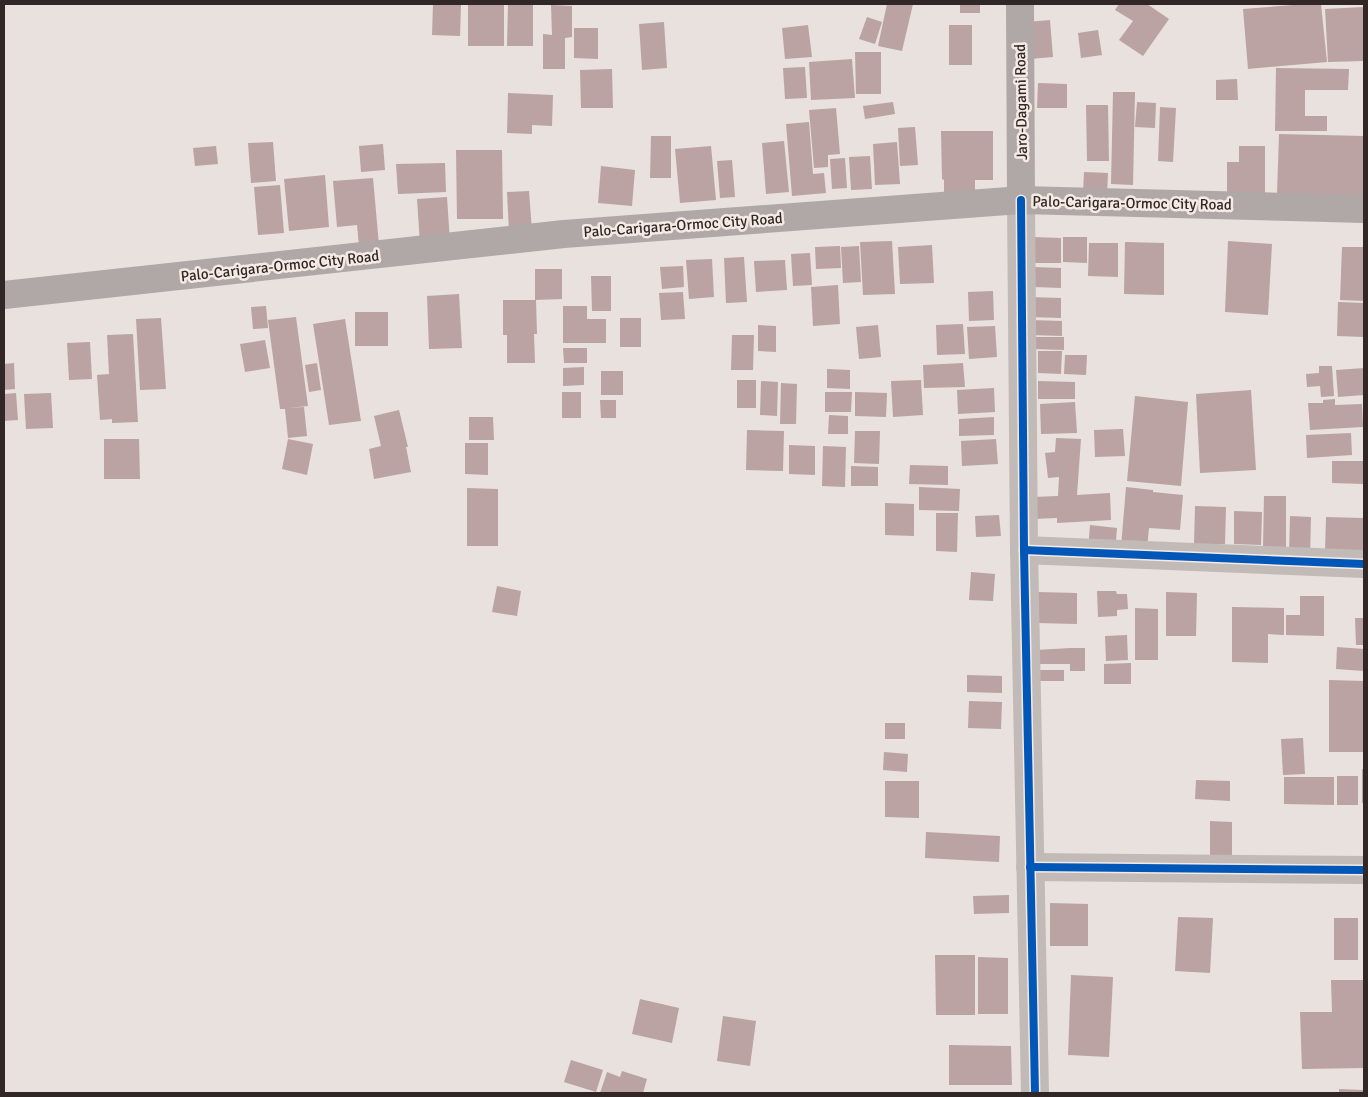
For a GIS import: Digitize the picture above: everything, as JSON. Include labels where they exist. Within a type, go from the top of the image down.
[{"type":"main road","name":"Jaro-Dagami Road","points":[[1020,4],[1022,200]]},
{"type":"main road","name":"Palo-Carigara-Ormoc City Road","points":[[4,295],[564,234],[1022,200],[1364,209]]},
{"type":"street","points":[[1022,200],[1024,550],[1035,1093]]},
{"type":"street","points":[[1024,550],[1364,564]]},
{"type":"street","points":[[1030,867],[1364,870]]},
{"type":"building","points":[[433,4],[461,4],[460,36],[432,35]]},
{"type":"building","points":[[468,4],[504,4],[504,46],[468,46]]},
{"type":"building","points":[[508,4],[533,4],[533,46],[507,46]]},
{"type":"building","points":[[887,4],[913,4],[902,51],[878,46]]},
{"type":"building","points":[[960,4],[980,4],[980,13],[960,13]]},
{"type":"building","points":[[1119,4],[1147,4],[1169,19],[1143,56],[1119,40],[1133,21],[1115,10]]},
{"type":"building","points":[[1321,4],[1327,62],[1248,69],[1243,9]]},
{"type":"building","points":[[551,5],[572,6],[572,37],[565,38],[565,69],[543,69],[543,34],[552,35]]},
{"type":"building","points":[[1364,7],[1364,61],[1328,62],[1325,9]]},
{"type":"building","points":[[867,17],[882,22],[875,44],[859,39]]},
{"type":"building","points":[[1050,20],[1053,57],[1030,59],[1027,22]]},
{"type":"building","points":[[664,22],[667,68],[642,70],[639,24]]},
{"type":"building","points":[[808,25],[812,57],[785,59],[782,28]]},
{"type":"building","points":[[949,25],[972,25],[972,65],[949,65]]},
{"type":"building","points":[[574,28],[598,28],[598,59],[574,58]]},
{"type":"building","points":[[1098,30],[1102,55],[1081,58],[1078,33]]},
{"type":"building","points":[[855,52],[881,52],[881,94],[856,94]]},
{"type":"building","points":[[852,59],[855,98],[811,100],[809,62]]},
{"type":"building","points":[[805,67],[807,98],[785,99],[783,68]]},
{"type":"building","points":[[1276,68],[1349,69],[1348,90],[1305,90],[1305,116],[1327,116],[1327,131],[1275,131]]},
{"type":"building","points":[[612,69],[613,108],[581,108],[580,70]]},
{"type":"building","points":[[1237,79],[1238,100],[1216,100],[1216,80]]},
{"type":"building","points":[[1038,83],[1067,84],[1067,108],[1037,108]]},
{"type":"building","points":[[1113,92],[1135,92],[1133,185],[1111,184]]},
{"type":"building","points":[[508,93],[553,95],[552,126],[532,125],[532,134],[507,133]]},
{"type":"building","points":[[893,102],[895,114],[865,119],[863,106]]},
{"type":"building","points":[[1137,102],[1156,103],[1155,128],[1135,127]]},
{"type":"building","points":[[1086,105],[1108,105],[1109,161],[1087,161]]},
{"type":"building","points":[[1160,107],[1176,108],[1173,162],[1158,161]]},
{"type":"building","points":[[836,108],[840,154],[828,155],[828,167],[814,168],[809,110]]},
{"type":"building","points":[[809,122],[813,174],[824,173],[826,193],[792,196],[786,124]]},
{"type":"building","points":[[915,127],[918,165],[900,166],[898,128]]},
{"type":"building","points":[[941,131],[993,131],[993,180],[975,180],[975,194],[944,194]]},
{"type":"building","points":[[1279,134],[1364,136],[1364,196],[1277,194]]},
{"type":"building","points":[[651,136],[671,136],[671,178],[650,178]]},
{"type":"building","points":[[784,141],[789,192],[766,194],[762,143]]},
{"type":"building","points":[[273,142],[276,181],[251,183],[248,143]]},
{"type":"building","points":[[897,142],[900,184],[875,185],[873,144]]},
{"type":"building","points":[[383,144],[385,170],[361,172],[359,146]]},
{"type":"building","points":[[216,146],[218,164],[195,166],[193,148]]},
{"type":"building","points":[[711,146],[716,200],[680,203],[675,149]]},
{"type":"building","points":[[1239,146],[1265,146],[1265,193],[1227,193],[1227,162],[1239,162]]},
{"type":"building","points":[[456,150],[502,150],[503,219],[457,219]]},
{"type":"building","points":[[870,156],[872,189],[851,190],[849,157]]},
{"type":"building","points":[[845,158],[847,188],[832,189],[830,159]]},
{"type":"building","points":[[732,160],[735,197],[720,198],[717,161]]},
{"type":"building","points":[[445,163],[446,192],[398,194],[396,164]]},
{"type":"building","points":[[601,166],[635,170],[632,206],[598,203]]},
{"type":"building","points":[[1084,172],[1108,173],[1107,194],[1083,193]]},
{"type":"building","points":[[325,175],[329,227],[289,231],[284,179]]},
{"type":"building","points":[[373,178],[379,245],[359,246],[357,225],[337,227],[333,181]]},
{"type":"building","points":[[280,185],[284,233],[258,235],[254,187]]},
{"type":"building","points":[[529,191],[532,231],[509,232],[507,192]]},
{"type":"building","points":[[447,197],[450,242],[420,244],[417,199]]},
{"type":"building","points":[[1032,237],[1061,238],[1061,263],[1032,263]]},
{"type":"building","points":[[1063,237],[1087,237],[1087,263],[1063,262]]},
{"type":"building","points":[[892,241],[895,294],[863,295],[860,242]]},
{"type":"building","points":[[1228,241],[1272,244],[1268,315],[1225,312]]},
{"type":"building","points":[[1125,242],[1164,243],[1164,295],[1124,294]]},
{"type":"building","points":[[1089,243],[1118,243],[1118,277],[1088,276]]},
{"type":"building","points":[[932,245],[934,283],[900,284],[898,247]]},
{"type":"building","points":[[840,246],[841,268],[816,269],[815,247]]},
{"type":"building","points":[[859,246],[861,282],[843,283],[841,247]]},
{"type":"building","points":[[1342,247],[1364,247],[1364,301],[1340,300]]},
{"type":"building","points":[[810,253],[812,285],[793,286],[791,254]]},
{"type":"building","points":[[744,257],[747,302],[726,303],[724,258]]},
{"type":"building","points":[[712,259],[714,297],[689,299],[686,260]]},
{"type":"building","points":[[785,260],[787,290],[756,292],[754,261]]},
{"type":"building","points":[[683,266],[684,287],[662,289],[660,267]]},
{"type":"building","points":[[1034,267],[1061,268],[1061,288],[1033,287]]},
{"type":"building","points":[[535,269],[562,269],[562,299],[535,300]]},
{"type":"building","points":[[591,276],[611,276],[611,311],[592,311]]},
{"type":"building","points":[[838,285],[840,324],[813,326],[811,287]]},
{"type":"building","points":[[993,291],[994,320],[969,321],[968,292]]},
{"type":"building","points":[[683,292],[685,319],[661,320],[659,293]]},
{"type":"building","points":[[459,294],[462,348],[429,349],[427,296]]},
{"type":"building","points":[[1030,297],[1061,298],[1061,318],[1030,317]]},
{"type":"building","points":[[503,300],[536,300],[537,334],[534,334],[535,363],[507,363],[507,335],[503,335]]},
{"type":"building","points":[[1338,302],[1364,303],[1364,337],[1337,336]]},
{"type":"building","points":[[266,306],[268,328],[253,329],[251,307]]},
{"type":"building","points":[[563,306],[587,306],[587,319],[606,319],[606,343],[563,343]]},
{"type":"building","points":[[355,312],[388,312],[388,346],[355,346]]},
{"type":"building","points":[[296,317],[308,406],[289,408],[304,407],[307,436],[288,438],[285,409],[280,409],[268,320]]},
{"type":"building","points":[[161,318],[166,389],[140,390],[136,319]]},
{"type":"building","points":[[620,318],[641,318],[641,347],[620,347]]},
{"type":"building","points":[[345,319],[361,421],[329,425],[313,324]]},
{"type":"building","points":[[1030,320],[1062,321],[1062,336],[1030,335]]},
{"type":"building","points":[[963,324],[965,354],[937,355],[936,325]]},
{"type":"building","points":[[758,325],[776,326],[776,352],[758,351]]},
{"type":"building","points":[[878,325],[881,357],[859,359],[856,327]]},
{"type":"building","points":[[995,326],[997,357],[969,359],[967,327]]},
{"type":"building","points":[[133,334],[138,422],[112,423],[112,419],[100,420],[97,375],[109,374],[107,335]]},
{"type":"building","points":[[732,335],[754,335],[753,370],[731,370]]},
{"type":"building","points":[[1033,337],[1064,337],[1064,350],[1033,349]]},
{"type":"building","points":[[265,340],[270,368],[245,372],[240,344]]},
{"type":"building","points":[[90,342],[92,379],[69,380],[67,343]]},
{"type":"building","points":[[563,348],[587,348],[587,363],[564,363]]},
{"type":"building","points":[[1038,351],[1062,351],[1061,374],[1038,373]]},
{"type":"building","points":[[1065,355],[1087,355],[1086,375],[1064,374]]},
{"type":"building","points":[[14,363],[15,389],[4,390],[4,364]]},
{"type":"building","points":[[317,363],[321,390],[309,392],[305,365]]},
{"type":"building","points":[[963,363],[965,387],[924,388],[923,365]]},
{"type":"building","points":[[1319,366],[1332,366],[1334,396],[1321,397],[1320,386],[1307,387],[1306,374],[1319,373]]},
{"type":"building","points":[[584,367],[584,385],[563,386],[563,368]]},
{"type":"building","points":[[1364,368],[1364,395],[1338,397],[1336,370]]},
{"type":"building","points":[[827,369],[850,370],[850,389],[827,388]]},
{"type":"building","points":[[601,371],[623,371],[623,395],[601,395]]},
{"type":"building","points":[[737,380],[756,380],[756,408],[737,408]]},
{"type":"building","points":[[921,380],[923,415],[893,417],[891,381]]},
{"type":"building","points":[[761,381],[778,382],[777,416],[760,415]]},
{"type":"building","points":[[1038,381],[1075,382],[1075,399],[1038,399]]},
{"type":"building","points":[[781,383],[797,384],[796,424],[780,424]]},
{"type":"building","points":[[994,388],[995,412],[958,414],[957,390]]},
{"type":"building","points":[[1251,390],[1256,470],[1200,473],[1196,394]]},
{"type":"building","points":[[562,392],[581,392],[581,418],[562,418]]},
{"type":"building","points":[[825,392],[852,392],[851,412],[825,412]]},
{"type":"building","points":[[855,392],[887,393],[886,417],[855,416]]},
{"type":"building","points":[[16,393],[18,420],[4,421],[4,394]]},
{"type":"building","points":[[51,393],[53,428],[26,429],[24,394]]},
{"type":"building","points":[[1135,396],[1188,402],[1181,486],[1127,481]]},
{"type":"building","points":[[1335,399],[1335,405],[1362,404],[1363,427],[1310,430],[1308,403],[1323,403],[1323,400]]},
{"type":"building","points":[[600,400],[616,400],[616,418],[601,418]]},
{"type":"building","points":[[1075,402],[1077,433],[1041,434],[1040,404]]},
{"type":"building","points":[[399,410],[408,447],[406,447],[411,472],[374,479],[369,449],[381,446],[374,416]]},
{"type":"building","points":[[829,415],[848,416],[848,434],[828,434]]},
{"type":"building","points":[[469,417],[493,417],[494,440],[469,440]]},
{"type":"building","points":[[994,417],[994,435],[959,436],[959,419]]},
{"type":"building","points":[[1123,429],[1125,456],[1095,457],[1094,430]]},
{"type":"building","points":[[747,430],[784,431],[783,471],[746,470]]},
{"type":"building","points":[[855,431],[880,431],[879,464],[854,463]]},
{"type":"building","points":[[1351,433],[1352,455],[1307,458],[1306,435]]},
{"type":"building","points":[[1056,438],[1081,439],[1077,495],[1110,493],[1111,520],[1057,523],[1057,518],[1033,519],[1032,497],[1058,496],[1059,477],[1048,478],[1045,453],[1055,452]]},
{"type":"building","points":[[104,439],[139,439],[140,479],[104,479]]},
{"type":"building","points":[[288,439],[313,444],[307,475],[282,469]]},
{"type":"building","points":[[996,439],[998,464],[962,466],[961,441]]},
{"type":"building","points":[[465,443],[488,443],[488,475],[465,474]]},
{"type":"building","points":[[789,445],[815,446],[815,475],[789,474]]},
{"type":"building","points":[[823,446],[846,447],[845,487],[822,486]]},
{"type":"building","points":[[1332,461],[1364,461],[1364,484],[1332,483]]},
{"type":"building","points":[[910,465],[948,466],[948,485],[909,484]]},
{"type":"building","points":[[851,466],[878,467],[878,486],[851,486]]},
{"type":"building","points":[[919,487],[960,489],[959,511],[919,510]]},
{"type":"building","points":[[1126,487],[1183,495],[1180,530],[1149,528],[1147,549],[1121,547]]},
{"type":"building","points":[[467,488],[498,489],[498,546],[467,546]]},
{"type":"building","points":[[1264,496],[1286,496],[1286,550],[1263,549]]},
{"type":"building","points":[[885,503],[914,504],[914,536],[885,535]]},
{"type":"building","points":[[1195,506],[1226,507],[1225,544],[1194,544]]},
{"type":"building","points":[[1234,511],[1262,512],[1261,545],[1234,544]]},
{"type":"building","points":[[936,513],[958,513],[957,552],[936,551]]},
{"type":"building","points":[[999,515],[1001,536],[976,537],[975,516]]},
{"type":"building","points":[[1290,516],[1311,517],[1310,557],[1289,557]]},
{"type":"building","points":[[1326,517],[1364,518],[1364,552],[1325,551]]},
{"type":"building","points":[[1090,525],[1117,528],[1115,553],[1088,551]]},
{"type":"building","points":[[971,572],[995,574],[993,601],[969,600]]},
{"type":"building","points":[[497,586],[521,591],[517,616],[492,612]]},
{"type":"building","points":[[1097,591],[1116,591],[1117,594],[1127,594],[1128,609],[1117,610],[1117,616],[1098,617]]},
{"type":"building","points":[[1037,592],[1077,593],[1077,624],[1037,623]]},
{"type":"building","points":[[1166,592],[1197,593],[1196,636],[1166,636]]},
{"type":"building","points":[[1300,596],[1324,596],[1324,636],[1286,635],[1286,615],[1300,615]]},
{"type":"building","points":[[1232,607],[1284,608],[1284,635],[1268,634],[1268,663],[1232,662]]},
{"type":"building","points":[[1135,608],[1158,609],[1158,660],[1135,660]]},
{"type":"building","points":[[1355,618],[1364,618],[1364,645],[1356,645]]},
{"type":"building","points":[[1127,635],[1128,660],[1106,661],[1105,636]]},
{"type":"building","points":[[1337,647],[1364,649],[1364,671],[1336,669]]},
{"type":"building","points":[[1085,648],[1085,671],[1070,671],[1070,664],[1036,664],[1036,650]]},
{"type":"building","points":[[1131,663],[1131,684],[1104,684],[1104,664]]},
{"type":"building","points":[[1034,670],[1064,670],[1064,681],[1034,681]]},
{"type":"building","points":[[967,675],[1002,676],[1002,693],[967,692]]},
{"type":"building","points":[[1329,680],[1364,681],[1364,752],[1329,752]]},
{"type":"building","points":[[969,701],[1002,702],[1001,729],[968,728]]},
{"type":"building","points":[[885,723],[905,723],[905,739],[885,739]]},
{"type":"building","points":[[1303,738],[1305,774],[1283,775],[1281,739]]},
{"type":"building","points":[[884,752],[908,754],[907,772],[883,770]]},
{"type":"building","points":[[1362,769],[1364,769],[1364,803],[1362,803]]},
{"type":"building","points":[[1337,776],[1358,776],[1358,805],[1337,805]]},
{"type":"building","points":[[1284,777],[1334,777],[1334,805],[1284,804]]},
{"type":"building","points":[[1196,780],[1230,781],[1230,801],[1195,799]]},
{"type":"building","points":[[885,781],[919,781],[919,818],[885,817]]},
{"type":"building","points":[[1210,821],[1232,822],[1232,855],[1210,855]]},
{"type":"building","points":[[926,832],[1000,836],[999,862],[925,858]]},
{"type":"building","points":[[1009,895],[1009,913],[974,914],[973,896]]},
{"type":"building","points":[[1050,903],[1088,904],[1088,946],[1050,946]]},
{"type":"building","points":[[1178,917],[1213,918],[1210,973],[1175,971]]},
{"type":"building","points":[[1334,918],[1358,918],[1358,960],[1334,960]]},
{"type":"building","points":[[935,955],[975,955],[975,1015],[936,1015]]},
{"type":"building","points":[[978,957],[1008,958],[1008,1014],[978,1014]]},
{"type":"building","points":[[1071,975],[1113,977],[1109,1057],[1068,1055]]},
{"type":"building","points":[[1331,980],[1364,980],[1364,1068],[1302,1069],[1300,1012],[1332,1012]]},
{"type":"building","points":[[640,999],[679,1008],[672,1043],[632,1034]]},
{"type":"building","points":[[723,1016],[756,1021],[750,1066],[717,1061]]},
{"type":"building","points":[[949,1045],[1011,1046],[1012,1085],[949,1085]]},
{"type":"building","points":[[571,1060],[603,1070],[596,1092],[564,1082]]},
{"type":"building","points":[[622,1071],[647,1079],[643,1093],[600,1093],[607,1072],[620,1077]]},
{"type":"building","points":[[1339,1089],[1364,1090],[1364,1093],[1339,1093]]},
{"type":"cycle path","points":[[1021,200],[1024,550],[1035,1093]]},
{"type":"cycle path","points":[[1024,550],[1364,564]]},
{"type":"cycle path","points":[[1030,867],[1364,870]]}]
